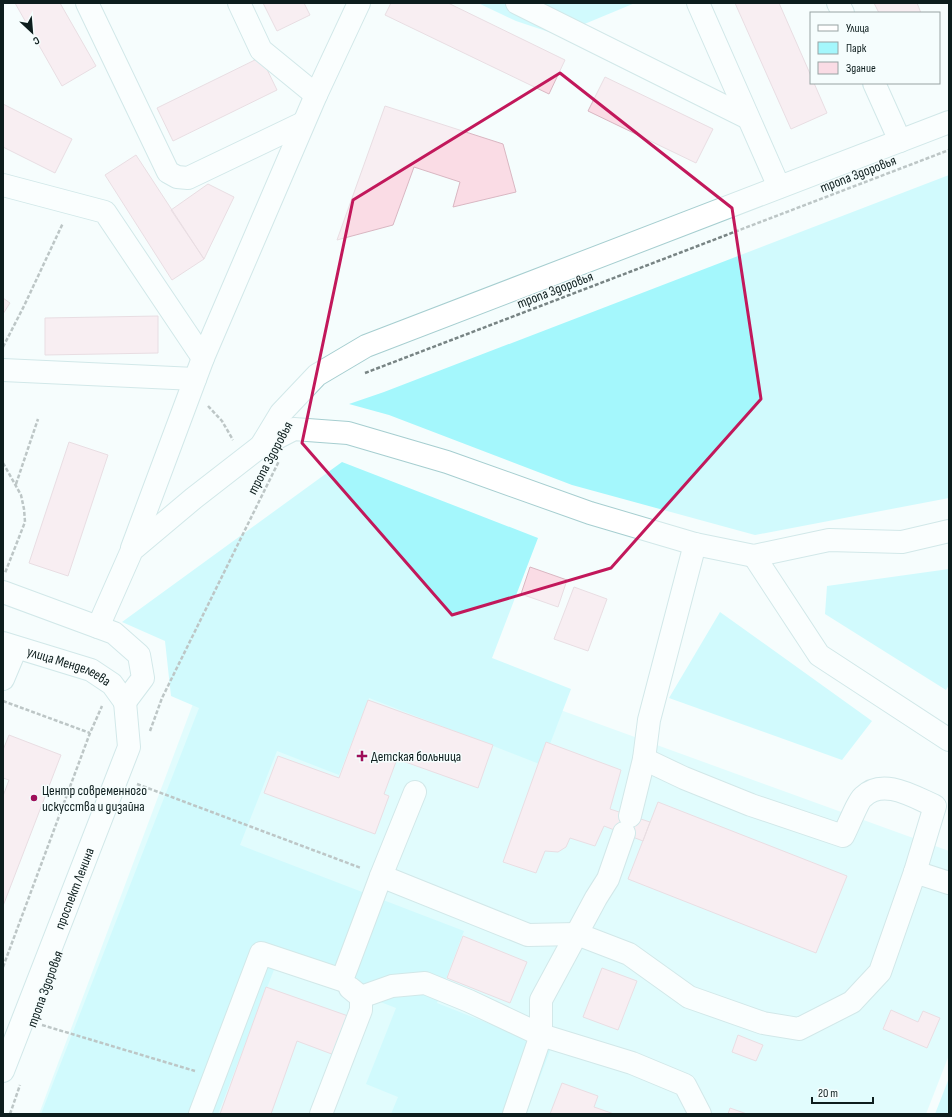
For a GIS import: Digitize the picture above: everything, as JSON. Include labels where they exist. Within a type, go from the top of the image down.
[{"type":"street","points":[[88,3],[168,172],[177,177],[188,178],[304,123]]},
{"type":"street","points":[[239,3],[261,50],[316,96]]},
{"type":"street","points":[[98,627],[132,550],[203,358],[304,123],[359,3]]},
{"type":"street","points":[[517,3],[748,118]]},
{"type":"street","points":[[698,3],[779,187]]},
{"type":"street","points":[[838,3],[842,12]]},
{"type":"street","points":[[874,84],[900,140]]},
{"type":"street","points":[[253,452],[281,413],[317,374],[366,346],[949,122]]},
{"type":"street","points":[[3,185],[105,212],[203,358]]},
{"type":"street","points":[[3,370],[193,386]]},
{"type":"street","points":[[132,550],[194,498],[253,452],[294,429],[348,433],[447,462],[590,513],[695,544],[754,556],[829,540],[902,542],[949,531]]},
{"type":"street","points":[[514,1114],[541,1034],[541,1000],[576,934],[608,879],[627,825],[644,759],[649,720],[695,544]]},
{"type":"street","points":[[754,556],[819,655],[949,740]]},
{"type":"street","points":[[3,592],[114,633],[139,655],[143,678],[125,702]]},
{"type":"street","points":[[3,679],[10,646]]},
{"type":"street","name":"улица Менделеева","points":[[10,646],[91,670],[112,684],[125,702]]},
{"type":"street","name":"проспект Ленина","points":[[3,1072],[129,747],[125,702]]},
{"type":"street","points":[[381,876],[528,935],[576,934],[629,954],[689,997],[763,1023],[799,1029],[852,1002],[880,972],[915,872],[935,806],[894,789],[878,788],[862,797],[844,836],[751,805],[684,778],[644,759]]},
{"type":"street","points":[[342,980],[381,876],[415,792]]},
{"type":"street","points":[[915,872],[949,883]]},
{"type":"street","points":[[200,1114],[261,953],[342,980],[361,997],[361,1010],[321,1114]]},
{"type":"street","points":[[361,997],[392,986],[425,983],[469,1001],[541,1034],[632,1063],[685,1085],[700,1114]]},
{"type":"path","name":"тропа Здоровья","points":[[363,374],[949,150]]},
{"type":"path","points":[[3,347],[72,204]]},
{"type":"path","points":[[193,386],[208,406],[253,452]]},
{"type":"path","points":[[16,484],[38,419]]},
{"type":"path","name":"тропа Здоровья","points":[[149,733],[162,698],[280,458]]},
{"type":"path","points":[[3,463],[21,495],[25,522],[3,579]]},
{"type":"path","points":[[3,967],[90,733],[112,684]]},
{"type":"path","points":[[3,702],[90,733]]},
{"type":"path","points":[[131,782],[381,876]]},
{"type":"path","name":"тропа Здоровья","points":[[39,1032],[42,1025],[214,1076]]},
{"type":"path","points":[[10,1114],[20,1084]]},
{"type":"highlighted area","points":[[560,73],[732,208],[761,399],[611,568],[452,615],[302,443],[353,200]]},
{"type":"shaded area","points":[[235,592],[949,851],[949,1055],[926,1114],[39,1114]]},
{"type":"green space","points":[[478,3],[635,3],[558,35],[516,21]]},
{"type":"green space","points":[[949,175],[949,498],[755,535],[572,485],[389,415],[349,404],[384,392]]},
{"type":"green space","points":[[342,462],[538,538],[492,658],[571,689],[542,765],[369,698],[339,775],[277,751],[240,845],[464,931],[437,1003],[551,1048],[526,1114],[391,1114],[398,1097],[366,1084],[396,1008],[277,962],[218,1114],[41,1114],[199,708],[171,696],[165,641],[122,622]]},
{"type":"green space","points":[[949,569],[949,685],[946,690],[825,614],[827,586]]},
{"type":"green space","points":[[720,612],[872,721],[842,760],[669,698]]},
{"type":"green space","points":[[949,1078],[949,1114],[935,1114]]},
{"type":"building","points":[[15,3],[60,3],[96,66],[62,86]]},
{"type":"building","points":[[263,3],[304,3],[310,15],[277,31]]},
{"type":"building","points":[[391,3],[448,3],[565,60],[549,94],[385,15]]},
{"type":"building","points":[[735,3],[779,3],[810,74],[810,84],[814,84],[827,113],[791,129]]},
{"type":"building","points":[[874,3],[917,3],[921,12],[878,12]]},
{"type":"building","points":[[261,57],[277,90],[173,141],[157,108]]},
{"type":"building","points":[[605,77],[713,129],[696,163],[588,111]]},
{"type":"building","points":[[3,104],[72,139],[55,173],[3,147]]},
{"type":"building","points":[[385,106],[503,144],[516,192],[453,207],[460,182],[414,167],[393,225],[337,240]]},
{"type":"building","points":[[136,155],[204,259],[172,280],[105,175]]},
{"type":"building","points":[[208,184],[234,197],[204,259],[171,210]]},
{"type":"building","points":[[3,298],[10,303],[3,314]]},
{"type":"building","points":[[158,316],[158,353],[45,355],[45,318]]},
{"type":"building","points":[[69,442],[108,455],[68,576],[29,563]]},
{"type":"building","points":[[530,567],[567,580],[558,607],[521,594]]},
{"type":"building","points":[[574,587],[607,599],[588,651],[554,639]]},
{"type":"building","points":[[368,700],[493,745],[478,788],[397,759],[384,794],[389,796],[375,834],[264,793],[278,756],[339,778]]},
{"type":"building","points":[[9,735],[61,755],[3,906],[3,796],[9,780],[3,778],[3,750]]},
{"type":"building","points":[[546,742],[621,770],[610,809],[650,822],[643,841],[604,826],[595,846],[570,838],[566,847],[558,852],[545,851],[536,873],[503,862]]},
{"type":"building","points":[[658,802],[847,876],[816,953],[628,879]]},
{"type":"building","points":[[463,936],[527,962],[510,1003],[447,978]]},
{"type":"building","points":[[602,968],[637,981],[618,1030],[583,1017]]},
{"type":"building","points":[[266,987],[351,1017],[337,1056],[297,1041],[271,1114],[220,1114]]},
{"type":"building","points":[[891,1010],[918,1022],[923,1011],[940,1018],[927,1048],[883,1029]]},
{"type":"building","points":[[738,1035],[763,1045],[756,1061],[732,1052]]},
{"type":"building","points":[[562,1083],[598,1096],[594,1107],[614,1114],[550,1114]]},
{"type":"building","points":[[730,1108],[747,1114],[728,1114]]},
{"type":"place","name":"Детская больница","points":[[362,756]]},
{"type":"place","name":"Центр современного искусства и дизайна","points":[[34,798]]}]
